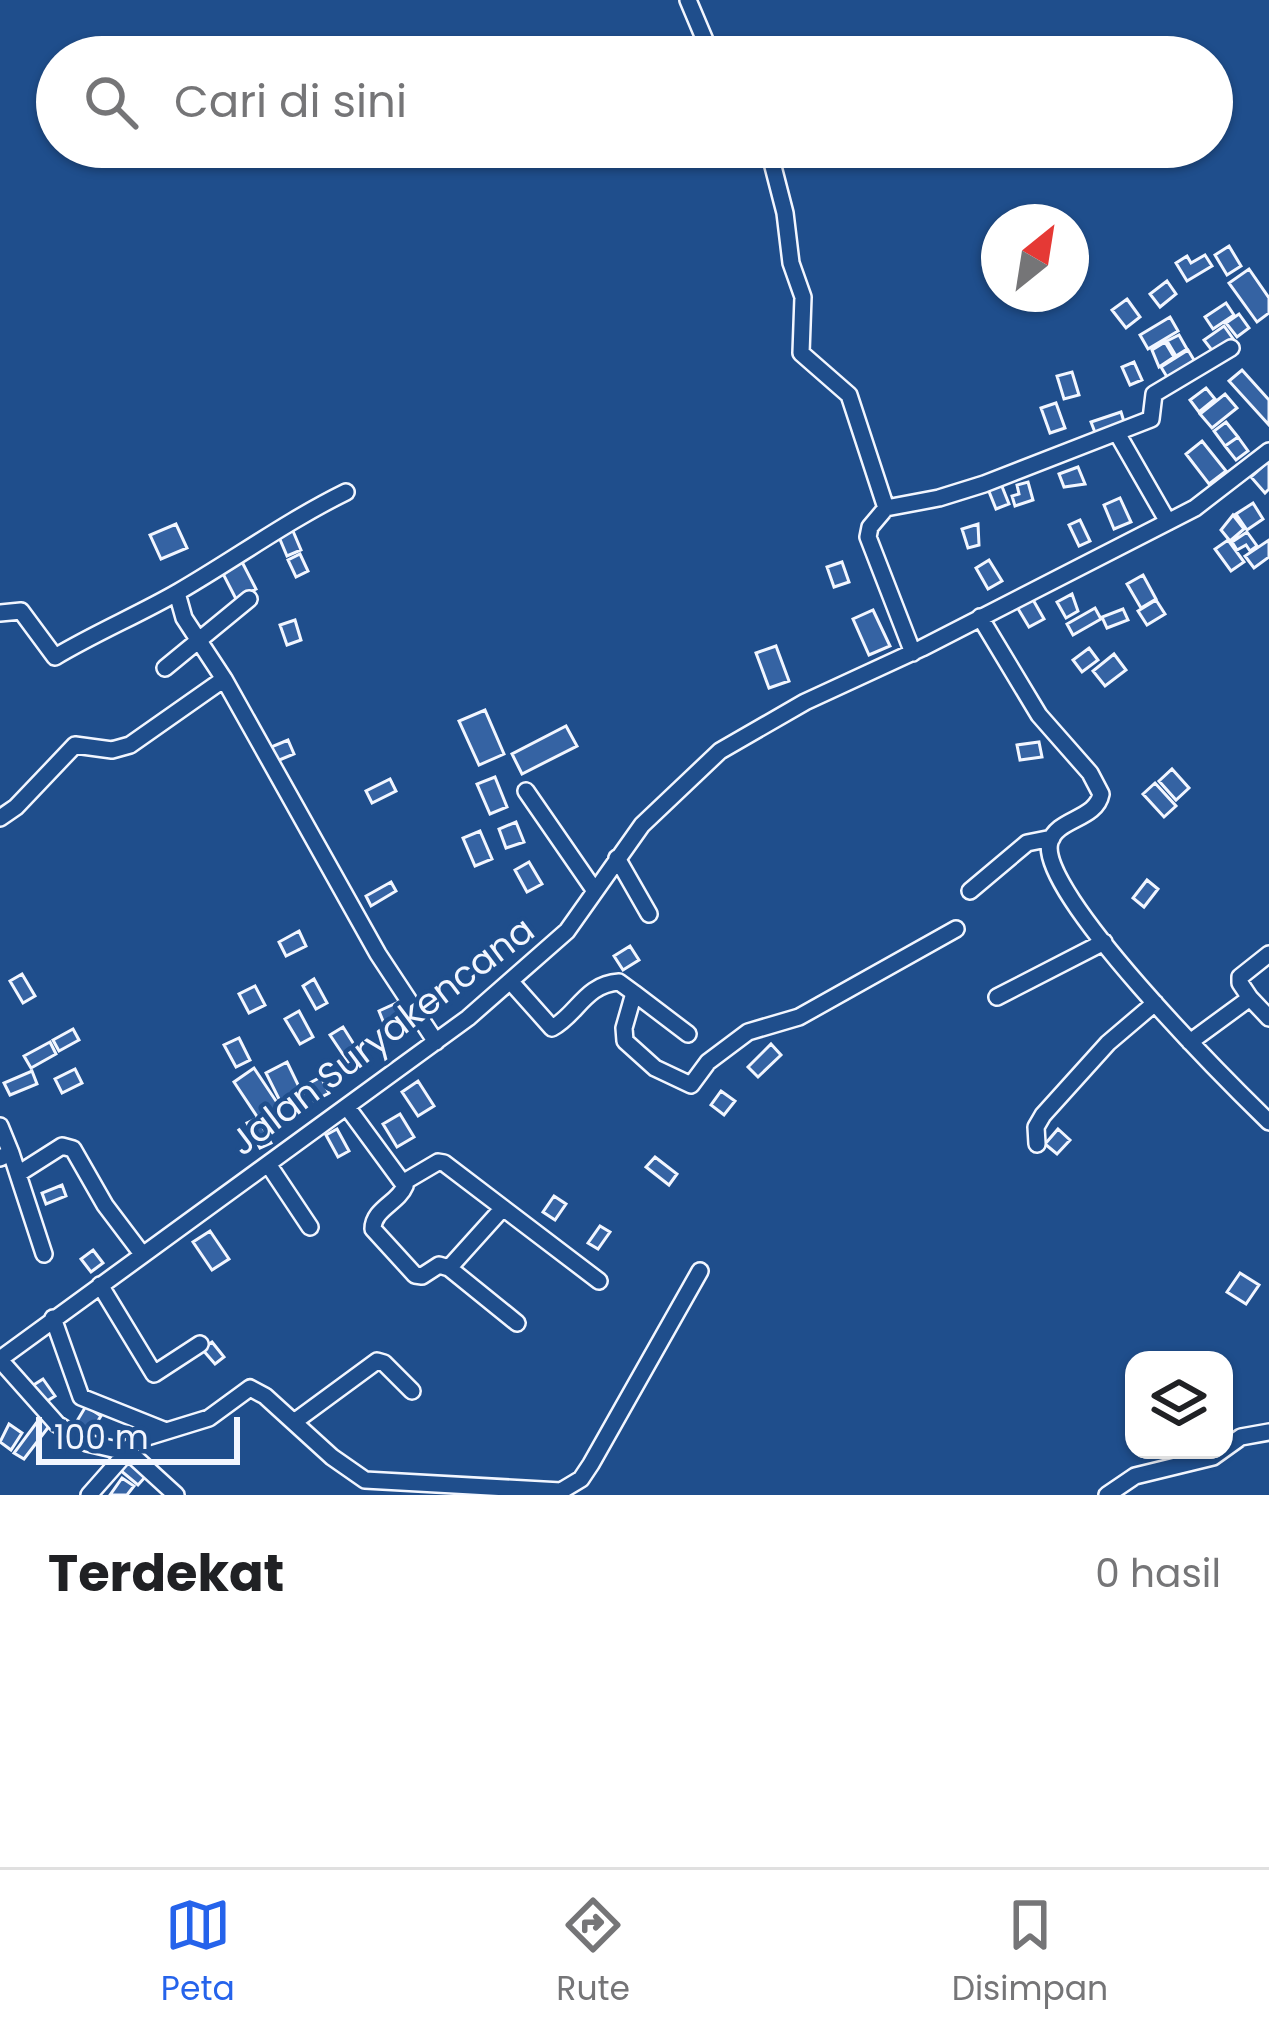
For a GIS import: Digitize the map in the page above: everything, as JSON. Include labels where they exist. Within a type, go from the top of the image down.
[{"type":"street","points":[[688,0],[703,36]]},
{"type":"street","points":[[773,168],[791,263],[803,297],[801,353],[849,395],[886,508]]},
{"type":"street","points":[[913,653],[868,538],[870,526],[886,508],[984,484],[1151,418],[1154,394],[1231,348]]},
{"type":"street","points":[[1117,433],[1168,522]]},
{"type":"street","name":"Jalan Suryakencana","points":[[0,1360],[436,1042],[511,982],[567,931],[656,809],[720,751],[805,702],[913,653],[1168,522],[1220,491],[1269,451]]},
{"type":"street","points":[[0,613],[21,610],[55,657],[177,593],[254,547],[288,520],[346,492]]},
{"type":"street","points":[[177,593],[184,618],[224,679],[378,954],[436,1042]]},
{"type":"street","points":[[165,668],[249,599]]},
{"type":"street","points":[[970,891],[1027,843],[1052,838],[1097,806],[1101,794],[1090,773],[1039,715],[980,617]]},
{"type":"street","points":[[0,818],[75,745],[112,750],[130,746],[224,679]]},
{"type":"street","points":[[526,791],[596,891]]},
{"type":"street","points":[[1052,838],[1050,855],[1061,880],[1103,943],[1229,1086],[1269,1121]]},
{"type":"street","points":[[617,858],[649,914]]},
{"type":"street","points":[[634,993],[625,1041],[656,1068],[691,1085],[708,1062],[748,1032],[799,1018],[956,929]]},
{"type":"street","points":[[997,998],[1103,943]]},
{"type":"street","points":[[1269,954],[1240,977],[1250,998],[1269,1018]]},
{"type":"street","points":[[511,982],[552,1028],[600,986],[620,982],[688,1034]]},
{"type":"street","points":[[1190,1042],[1250,998]]},
{"type":"street","points":[[1037,1144],[1036,1126],[1043,1115],[1108,1043],[1155,1003]]},
{"type":"street","points":[[347,1107],[404,1182]]},
{"type":"street","points":[[0,1126],[5,1155],[18,1174],[44,1254]]},
{"type":"street","points":[[18,1174],[62,1146],[74,1149],[105,1204],[142,1254]]},
{"type":"street","points":[[517,1323],[449,1268],[439,1265],[417,1276],[373,1229],[375,1218],[401,1195],[404,1182],[441,1162],[598,1281]]},
{"type":"street","points":[[268,1164],[310,1227]]},
{"type":"street","points":[[449,1268],[503,1208]]},
{"type":"street","points":[[89,1495],[133,1443],[209,1418],[250,1388],[259,1390],[350,1472],[375,1483],[567,1489],[591,1464],[700,1271]]},
{"type":"street","points":[[100,1285],[154,1374],[200,1344]]},
{"type":"street","points":[[53,1318],[81,1397],[166,1431]]},
{"type":"street","points":[[0,1360],[68,1433],[87,1443],[126,1451],[176,1495]]},
{"type":"street","points":[[294,1422],[376,1361],[412,1390]]},
{"type":"street","points":[[1107,1495],[1135,1476],[1213,1457],[1241,1438],[1269,1432]]},
{"type":"building","points":[[1229,246],[1241,266],[1227,275],[1215,255]]},
{"type":"building","points":[[1205,255],[1212,266],[1187,281],[1176,263],[1187,256],[1191,263]]},
{"type":"building","points":[[1249,269],[1269,298],[1269,313],[1257,322],[1229,283]]},
{"type":"building","points":[[1167,281],[1176,294],[1160,307],[1150,294]]},
{"type":"building","points":[[1127,299],[1140,317],[1126,328],[1112,310]]},
{"type":"building","points":[[1226,303],[1234,315],[1213,329],[1205,317]]},
{"type":"building","points":[[1239,314],[1249,328],[1237,337],[1226,323]]},
{"type":"building","points":[[1170,317],[1178,331],[1148,349],[1140,335]]},
{"type":"building","points":[[1224,326],[1234,340],[1214,353],[1204,340]]},
{"type":"building","points":[[1179,335],[1187,349],[1176,356],[1167,341]]},
{"type":"building","points":[[1165,342],[1174,357],[1159,367],[1152,350]]},
{"type":"building","points":[[1188,350],[1197,365],[1170,382],[1161,367]]},
{"type":"building","points":[[1134,362],[1142,380],[1130,385],[1122,367]]},
{"type":"building","points":[[1242,370],[1269,400],[1269,425],[1229,381]]},
{"type":"building","points":[[1072,372],[1079,395],[1064,399],[1057,376]]},
{"type":"building","points":[[1206,388],[1215,399],[1199,412],[1190,400]]},
{"type":"building","points":[[1225,394],[1237,408],[1212,428],[1200,414]]},
{"type":"building","points":[[1056,403],[1065,428],[1050,433],[1041,408]]},
{"type":"building","points":[[1121,412],[1125,425],[1096,435],[1091,422]]},
{"type":"building","points":[[1226,422],[1238,437],[1225,446],[1214,431]]},
{"type":"building","points":[[1238,437],[1248,451],[1236,460],[1225,446]]},
{"type":"building","points":[[1202,441],[1226,471],[1209,484],[1186,454]]},
{"type":"building","points":[[1269,461],[1269,489],[1265,493],[1251,477]]},
{"type":"building","points":[[1078,467],[1085,484],[1064,487],[1059,474]]},
{"type":"building","points":[[1028,482],[1033,500],[1015,506],[1012,496],[1019,494],[1017,485]]},
{"type":"building","points":[[1001,484],[1009,504],[996,509],[988,489]]},
{"type":"building","points":[[1120,498],[1131,522],[1114,529],[1104,505]]},
{"type":"building","points":[[1253,503],[1263,519],[1247,530],[1236,514]]},
{"type":"building","points":[[1233,515],[1244,529],[1230,541],[1221,530]]},
{"type":"building","points":[[1080,520],[1090,541],[1079,546],[1069,525]]},
{"type":"building","points":[[176,524],[187,548],[161,559],[150,535]]},
{"type":"building","points":[[290,524],[301,550],[287,556],[276,530]]},
{"type":"building","points":[[978,524],[979,545],[968,548],[962,529]]},
{"type":"building","points":[[1247,532],[1257,546],[1237,550],[1232,542]]},
{"type":"building","points":[[1228,540],[1244,562],[1231,571],[1215,549]]},
{"type":"building","points":[[1269,540],[1269,557],[1254,568],[1245,556]]},
{"type":"building","points":[[300,554],[308,571],[296,577],[288,560]]},
{"type":"building","points":[[240,558],[256,589],[236,599],[220,568]]},
{"type":"building","points":[[989,560],[1002,581],[988,589],[976,568]]},
{"type":"building","points":[[842,562],[849,582],[834,587],[827,567]]},
{"type":"building","points":[[1143,575],[1156,599],[1141,608],[1127,584]]},
{"type":"building","points":[[1072,594],[1078,611],[1066,618],[1057,602]]},
{"type":"building","points":[[1032,598],[1044,619],[1029,627],[1017,607]]},
{"type":"building","points":[[1156,600],[1165,614],[1147,625],[1138,611]]},
{"type":"building","points":[[1095,608],[1101,619],[1073,635],[1067,624]]},
{"type":"building","points":[[1123,609],[1128,620],[1107,628],[1102,617]]},
{"type":"building","points":[[873,610],[890,646],[869,655],[853,619]]},
{"type":"building","points":[[295,620],[301,640],[287,645],[280,625]]},
{"type":"building","points":[[776,646],[789,681],[769,688],[756,653]]},
{"type":"building","points":[[1089,648],[1098,660],[1082,672],[1073,660]]},
{"type":"building","points":[[1114,654],[1126,670],[1105,686],[1093,671]]},
{"type":"building","points":[[485,710],[504,754],[479,765],[459,721]]},
{"type":"building","points":[[566,726],[577,746],[522,774],[512,754]]},
{"type":"building","points":[[288,740],[294,754],[277,761],[271,747]]},
{"type":"building","points":[[1039,742],[1042,757],[1020,760],[1017,745]]},
{"type":"building","points":[[1172,769],[1189,788],[1176,800],[1159,781]]},
{"type":"building","points":[[495,777],[507,807],[490,814],[477,784]]},
{"type":"building","points":[[390,779],[396,791],[372,803],[366,791]]},
{"type":"building","points":[[1155,783],[1176,806],[1164,817],[1143,794]]},
{"type":"building","points":[[516,822],[524,842],[506,848],[499,829]]},
{"type":"building","points":[[480,831],[492,859],[475,866],[463,838]]},
{"type":"building","points":[[529,862],[542,884],[527,892],[515,870]]},
{"type":"building","points":[[1147,880],[1158,889],[1144,907],[1133,898]]},
{"type":"building","points":[[391,882],[396,891],[371,906],[366,896]]},
{"type":"building","points":[[299,931],[306,946],[286,956],[279,942]]},
{"type":"building","points":[[630,946],[639,960],[623,970],[614,956]]},
{"type":"building","points":[[22,974],[35,996],[23,1003],[10,981]]},
{"type":"building","points":[[314,979],[327,1003],[316,1009],[303,986]]},
{"type":"building","points":[[255,986],[265,1005],[249,1013],[239,994]]},
{"type":"building","points":[[403,1000],[409,1015],[385,1026],[379,1011]]},
{"type":"building","points":[[299,1011],[313,1037],[300,1044],[285,1019]]},
{"type":"building","points":[[343,1027],[360,1054],[348,1062],[330,1035]]},
{"type":"building","points":[[73,1029],[79,1040],[59,1051],[53,1040]]},
{"type":"building","points":[[239,1038],[250,1060],[236,1067],[224,1045]]},
{"type":"building","points":[[50,1042],[56,1054],[31,1068],[24,1056]]},
{"type":"building","points":[[771,1044],[781,1055],[758,1077],[748,1067]]},
{"type":"building","points":[[287,1062],[303,1095],[282,1105],[266,1073]]},
{"type":"building","points":[[254,1068],[282,1110],[262,1124],[234,1082]]},
{"type":"building","points":[[75,1069],[82,1083],[62,1093],[55,1079]]},
{"type":"building","points":[[32,1071],[37,1084],[10,1095],[4,1083]]},
{"type":"building","points":[[321,1077],[329,1093],[314,1101],[306,1085]]},
{"type":"building","points":[[418,1081],[434,1106],[418,1116],[402,1092]]},
{"type":"building","points":[[721,1091],[735,1101],[724,1115],[711,1105]]},
{"type":"building","points":[[400,1114],[414,1137],[397,1147],[383,1124]]},
{"type":"building","points":[[258,1118],[271,1143],[260,1148],[247,1123]]},
{"type":"building","points":[[337,1129],[349,1151],[338,1157],[326,1135]]},
{"type":"building","points":[[1058,1129],[1070,1140],[1057,1154],[1045,1144]]},
{"type":"building","points":[[655,1157],[677,1174],[669,1185],[646,1167]]},
{"type":"building","points":[[62,1185],[66,1196],[46,1204],[42,1193]]},
{"type":"building","points":[[554,1196],[566,1204],[555,1220],[543,1212]]},
{"type":"building","points":[[600,1226],[610,1232],[598,1249],[588,1243]]},
{"type":"building","points":[[210,1231],[229,1259],[212,1270],[193,1242]]},
{"type":"building","points":[[93,1250],[103,1263],[91,1272],[81,1259]]},
{"type":"building","points":[[1240,1273],[1259,1285],[1246,1304],[1227,1292]]},
{"type":"building","points":[[212,1342],[224,1357],[215,1364],[202,1349]]},
{"type":"building","points":[[43,1379],[55,1396],[44,1403],[32,1386]]},
{"type":"building","points":[[86,1406],[101,1416],[89,1435],[74,1426]]},
{"type":"building","points":[[40,1418],[50,1425],[24,1459],[14,1453]]},
{"type":"building","points":[[9,1424],[22,1433],[11,1450],[0,1442]]},
{"type":"building","points":[[128,1460],[147,1475],[138,1485],[120,1470]]},
{"type":"building","points":[[122,1478],[134,1486],[127,1495],[110,1495]]}]
